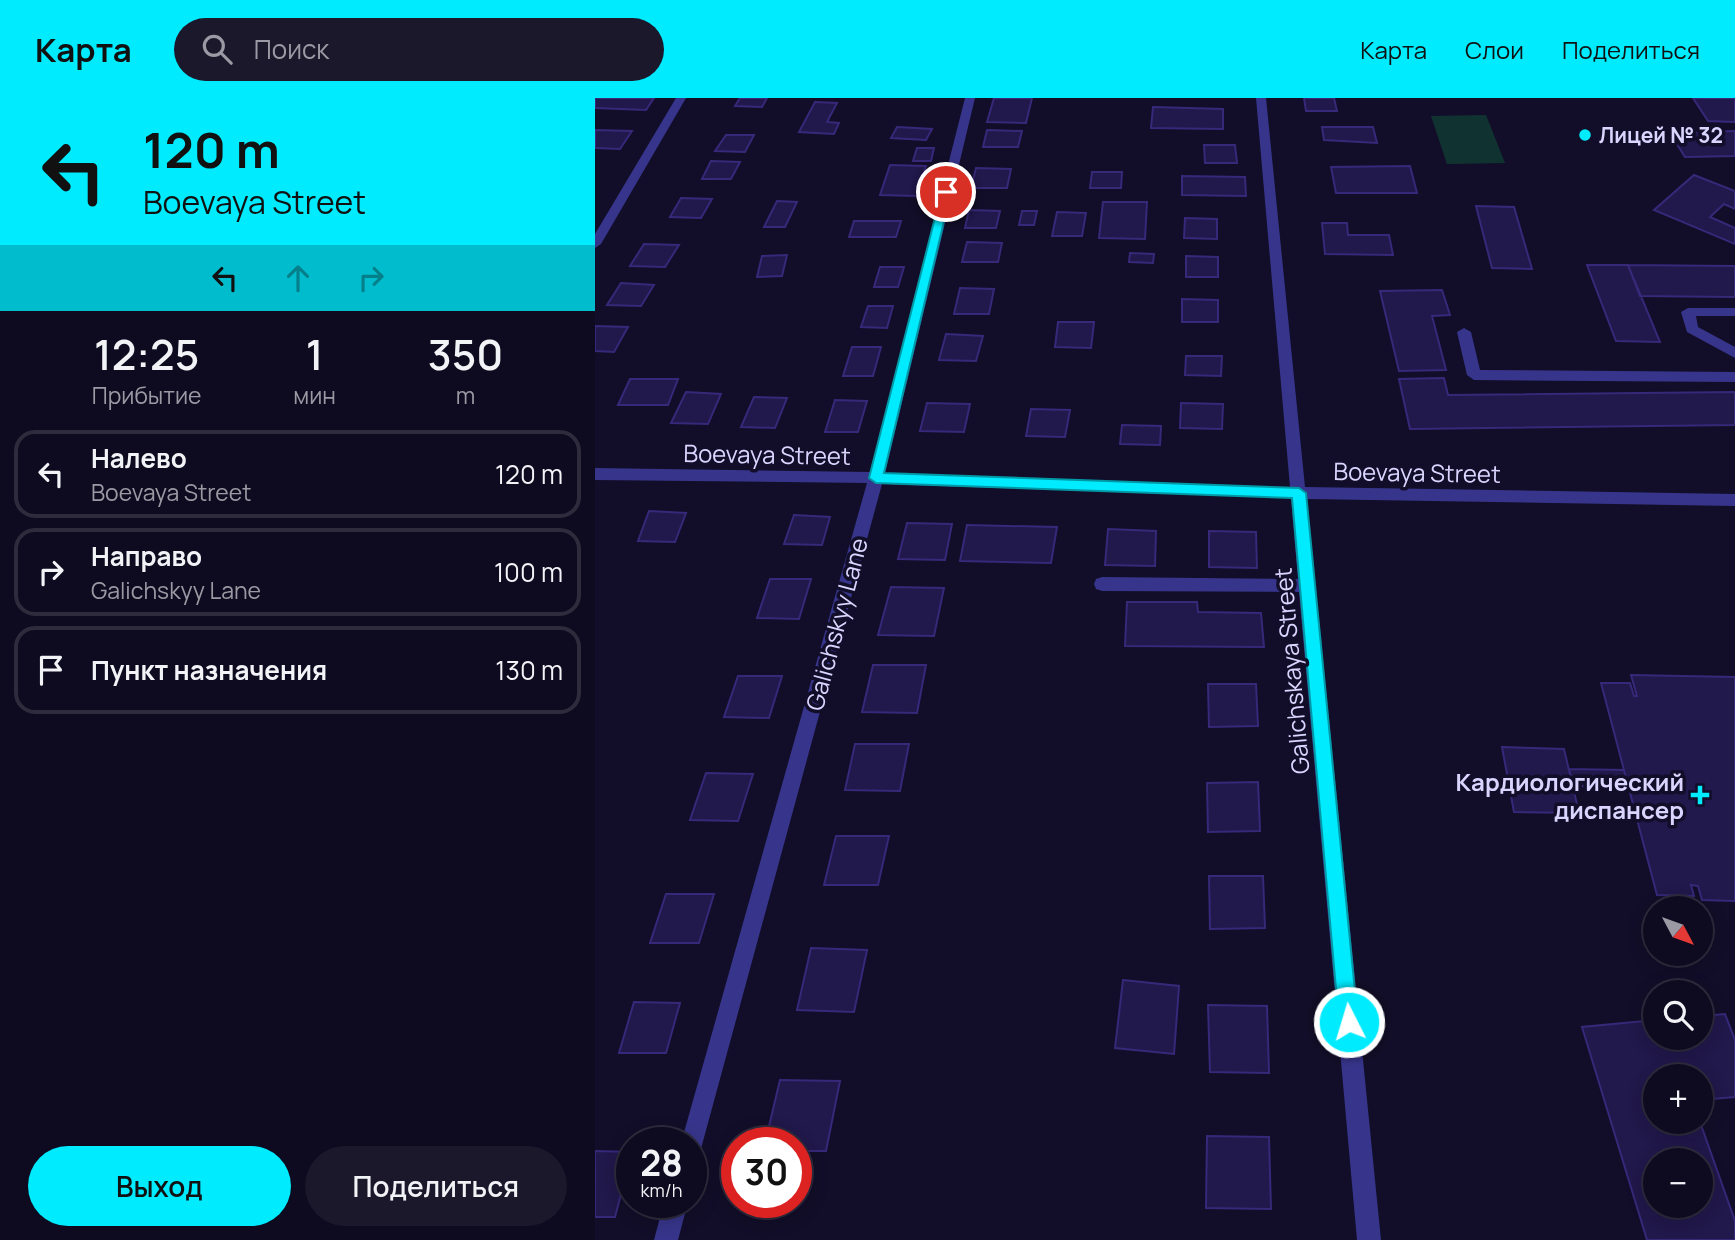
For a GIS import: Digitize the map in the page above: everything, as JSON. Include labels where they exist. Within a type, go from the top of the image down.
[{"type":"street","points":[[595,244],[681,98]]},
{"type":"street","name":"Galichskyy Lane","points":[[697,1127],[876,478],[970,98]]},
{"type":"street","name":"Galichskaya Street","points":[[1261,98],[1369,1240]]},
{"type":"street","points":[[1735,312],[1688,312],[1692,329],[1735,353]]},
{"type":"street","points":[[1464,332],[1473,375],[1735,377]]},
{"type":"street","name":"Boevaya Street","points":[[595,474],[876,478],[1299,493],[1735,500]]},
{"type":"street","points":[[1102,584],[1307,586]]},
{"type":"street","points":[[666,1240],[672,1218]]},
{"type":"green space","points":[[1486,115],[1505,163],[1447,164],[1431,116]]},
{"type":"building","points":[[595,98],[654,98],[646,110],[595,108]]},
{"type":"building","points":[[740,98],[767,98],[762,107],[735,106]]},
{"type":"building","points":[[994,98],[1032,98],[1026,123],[987,122]]},
{"type":"building","points":[[1304,98],[1334,98],[1337,111],[1306,111]]},
{"type":"building","points":[[1693,98],[1735,98],[1735,122],[1708,121]]},
{"type":"building","points":[[815,102],[837,103],[827,122],[839,123],[834,134],[799,132]]},
{"type":"building","points":[[1153,107],[1223,109],[1223,129],[1151,128]]},
{"type":"building","points":[[897,127],[932,129],[926,140],[891,138]]},
{"type":"building","points":[[1322,127],[1373,127],[1377,143],[1324,140]]},
{"type":"building","points":[[595,130],[632,131],[620,149],[595,148]]},
{"type":"building","points":[[987,130],[1022,131],[1018,147],[983,147]]},
{"type":"building","points":[[1735,131],[1735,156],[1685,157],[1670,133]]},
{"type":"building","points":[[726,135],[754,135],[745,152],[715,151]]},
{"type":"building","points":[[1204,145],[1235,145],[1237,163],[1205,163]]},
{"type":"building","points":[[917,148],[934,148],[931,161],[913,161]]},
{"type":"building","points":[[711,161],[740,162],[731,179],[702,179]]},
{"type":"building","points":[[890,165],[926,166],[917,196],[880,195]]},
{"type":"building","points":[[1410,166],[1417,193],[1336,193],[1331,167]]},
{"type":"building","points":[[976,168],[1011,169],[1007,188],[971,188]]},
{"type":"building","points":[[1092,172],[1122,172],[1121,188],[1090,188]]},
{"type":"building","points":[[1694,175],[1735,191],[1735,209],[1724,204],[1710,217],[1735,228],[1735,244],[1654,210]]},
{"type":"building","points":[[1182,176],[1245,177],[1246,196],[1182,195]]},
{"type":"building","points":[[681,198],[712,199],[701,218],[670,217]]},
{"type":"building","points":[[777,201],[797,202],[785,227],[764,227]]},
{"type":"building","points":[[1103,202],[1147,202],[1145,239],[1099,238]]},
{"type":"building","points":[[1476,206],[1514,207],[1532,269],[1492,268]]},
{"type":"building","points":[[969,210],[1000,211],[996,228],[965,228]]},
{"type":"building","points":[[1022,211],[1037,211],[1034,225],[1019,225]]},
{"type":"building","points":[[1057,212],[1086,213],[1082,236],[1052,236]]},
{"type":"building","points":[[1185,218],[1217,219],[1217,239],[1184,238]]},
{"type":"building","points":[[854,221],[901,221],[896,237],[849,237]]},
{"type":"building","points":[[1322,223],[1347,223],[1348,235],[1389,235],[1393,255],[1325,254]]},
{"type":"building","points":[[967,242],[1002,243],[998,262],[962,262]]},
{"type":"building","points":[[644,244],[679,245],[665,267],[630,266]]},
{"type":"building","points":[[1130,253],[1154,254],[1153,263],[1129,262]]},
{"type":"building","points":[[787,255],[782,276],[757,277],[762,256]]},
{"type":"building","points":[[1186,256],[1218,257],[1218,277],[1186,277]]},
{"type":"building","points":[[1587,265],[1628,265],[1660,342],[1616,341]]},
{"type":"building","points":[[1628,265],[1735,266],[1735,297],[1640,296]]},
{"type":"building","points":[[880,267],[904,267],[898,287],[874,287]]},
{"type":"building","points":[[621,283],[654,285],[641,306],[607,305]]},
{"type":"building","points":[[960,288],[994,289],[989,314],[954,314]]},
{"type":"building","points":[[1442,290],[1450,315],[1432,316],[1446,370],[1399,371],[1380,291]]},
{"type":"building","points":[[1182,299],[1218,300],[1218,322],[1182,322]]},
{"type":"building","points":[[868,306],[893,306],[887,328],[861,327]]},
{"type":"building","points":[[1058,322],[1094,322],[1091,348],[1055,347]]},
{"type":"building","points":[[595,326],[628,327],[614,352],[595,351]]},
{"type":"building","points":[[946,334],[983,336],[976,361],[939,360]]},
{"type":"building","points":[[852,347],[881,347],[873,376],[843,376]]},
{"type":"building","points":[[1186,356],[1222,356],[1221,376],[1185,375]]},
{"type":"building","points":[[1444,378],[1448,395],[1735,392],[1735,425],[1410,429],[1399,379]]},
{"type":"building","points":[[630,379],[678,379],[668,405],[618,405]]},
{"type":"building","points":[[686,392],[721,394],[708,424],[671,423]]},
{"type":"building","points":[[754,397],[787,398],[775,428],[741,427]]},
{"type":"building","points":[[835,400],[867,401],[858,432],[825,432]]},
{"type":"building","points":[[927,403],[970,404],[964,432],[920,431]]},
{"type":"building","points":[[1181,403],[1223,404],[1222,429],[1180,428]]},
{"type":"building","points":[[1031,409],[1070,410],[1065,437],[1026,436]]},
{"type":"building","points":[[1122,425],[1161,426],[1160,445],[1120,444]]},
{"type":"building","points":[[649,511],[686,513],[675,542],[638,541]]},
{"type":"building","points":[[794,515],[830,517],[822,545],[784,544]]},
{"type":"building","points":[[907,523],[952,524],[945,560],[898,559]]},
{"type":"building","points":[[967,525],[1057,527],[1051,563],[960,561]]},
{"type":"building","points":[[1108,529],[1156,531],[1155,566],[1105,565]]},
{"type":"building","points":[[1209,531],[1256,532],[1257,568],[1209,567]]},
{"type":"building","points":[[770,579],[811,579],[799,619],[757,618]]},
{"type":"building","points":[[891,587],[944,588],[934,636],[878,635]]},
{"type":"building","points":[[1127,602],[1197,602],[1198,612],[1261,613],[1264,647],[1125,646]]},
{"type":"building","points":[[873,665],[926,665],[917,713],[862,712]]},
{"type":"building","points":[[1631,675],[1735,677],[1735,901],[1713,900],[1713,896],[1701,896],[1698,886],[1691,885],[1694,896],[1657,895],[1601,683],[1630,683],[1634,696],[1637,696]]},
{"type":"building","points":[[738,676],[782,676],[769,718],[724,717]]},
{"type":"building","points":[[1208,684],[1256,684],[1258,726],[1209,727]]},
{"type":"building","points":[[855,744],[909,744],[900,791],[845,790]]},
{"type":"building","points":[[1502,747],[1564,749],[1579,813],[1514,812]]},
{"type":"building","points":[[1569,769],[1624,770],[1628,787],[1573,786]]},
{"type":"building","points":[[706,773],[753,774],[738,821],[690,820]]},
{"type":"building","points":[[1258,782],[1260,831],[1208,832],[1207,783]]},
{"type":"building","points":[[836,836],[889,836],[878,885],[824,885]]},
{"type":"building","points":[[1209,876],[1263,876],[1265,928],[1210,929]]},
{"type":"building","points":[[666,894],[714,894],[699,943],[650,943]]},
{"type":"building","points":[[811,948],[867,950],[854,1012],[797,1010]]},
{"type":"building","points":[[1123,980],[1179,986],[1174,1054],[1115,1048]]},
{"type":"building","points":[[634,1002],[680,1003],[666,1053],[619,1053]]},
{"type":"building","points":[[1208,1005],[1267,1006],[1269,1073],[1210,1072]]},
{"type":"building","points":[[1725,1014],[1735,1040],[1735,1097],[1713,1099],[1713,1064],[1643,1064],[1643,1134],[1704,1134],[1709,1148],[1643,1148],[1643,1218],[1713,1218],[1713,1159],[1735,1221],[1735,1240],[1647,1240],[1582,1027],[1643,1021],[1643,1050],[1713,1050],[1713,1015]]},
{"type":"building","points":[[780,1080],[840,1081],[826,1151],[812,1151],[812,1127],[769,1127]]},
{"type":"building","points":[[1207,1136],[1269,1137],[1271,1209],[1206,1208]]},
{"type":"building","points":[[595,1151],[616,1152],[615,1217],[595,1217]]},
{"type":"place","name":"Лицей № 32","points":[[1585,135]]},
{"type":"place","name":"Кардиологический диспансер","points":[[1700,795]]},
{"type":"route","points":[[946,192],[876,478],[1299,493],[1349,1022]]}]
